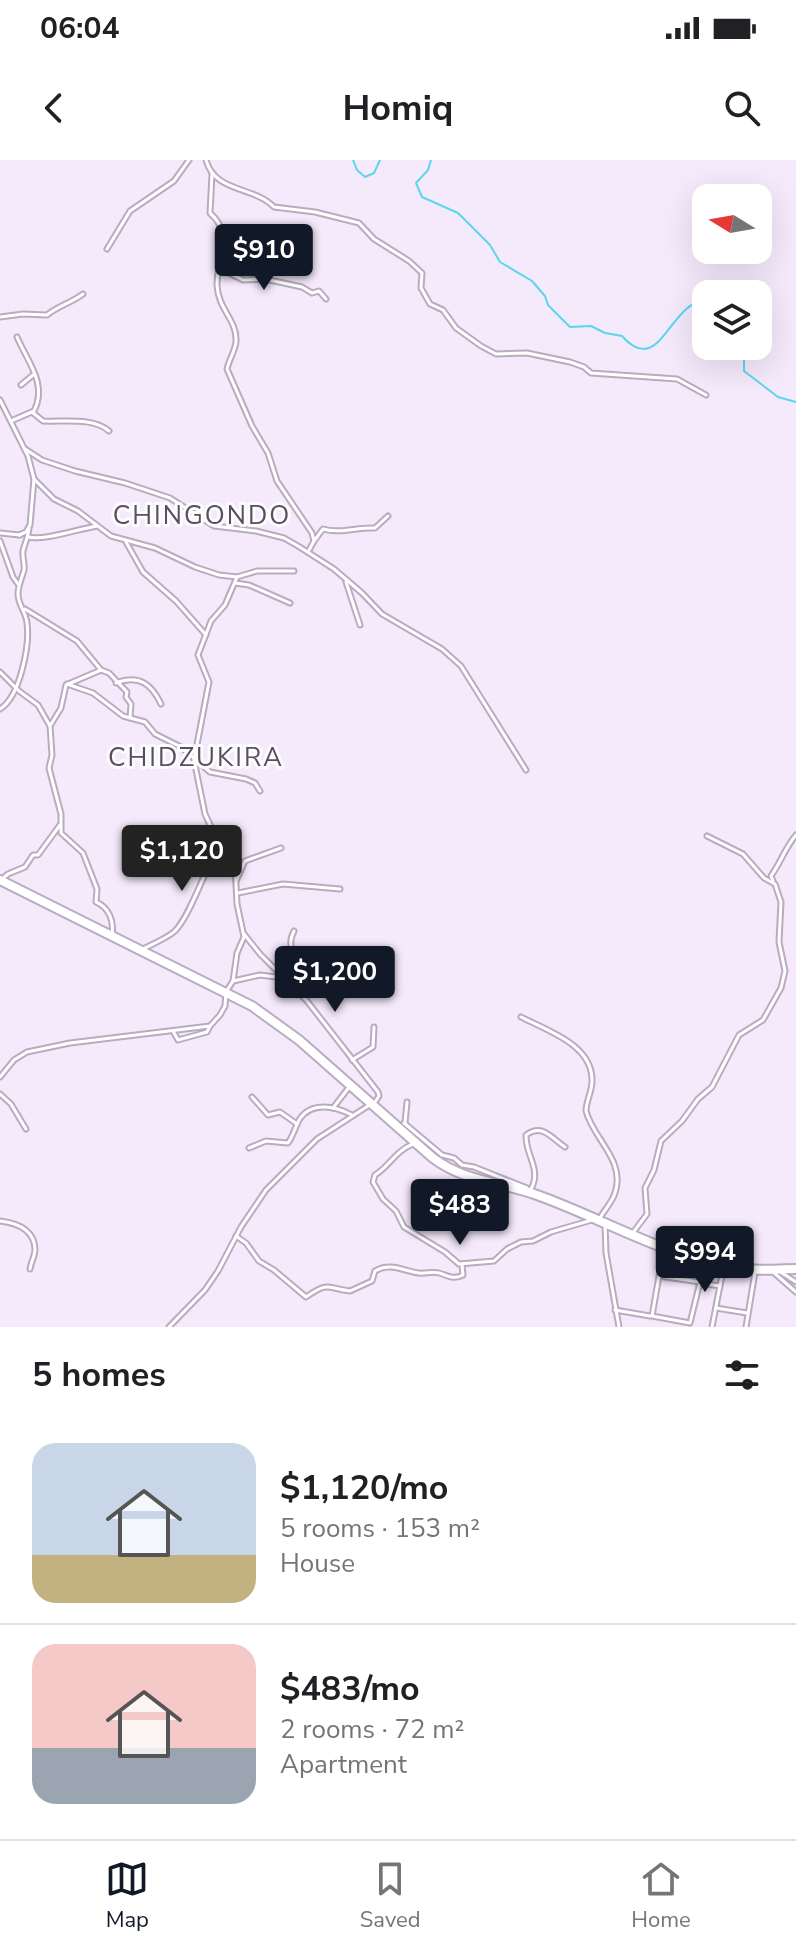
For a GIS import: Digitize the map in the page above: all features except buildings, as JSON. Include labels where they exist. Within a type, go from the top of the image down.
[{"type":"highway","points":[[0,881],[226,992],[270,1018],[402,1126],[443,1166],[463,1176],[530,1191],[689,1257],[756,1270],[796,1269]]},
{"type":"street","points":[[107,249],[130,211],[174,181],[189,160]]},
{"type":"street","points":[[206,160],[212,174],[210,213],[220,222],[224,232],[219,268],[220,301],[236,333],[236,345],[227,365],[229,375],[268,453],[277,481],[310,528],[314,541]]},
{"type":"street","points":[[212,174],[227,186],[266,199],[276,208],[315,212],[359,223],[374,239],[422,273],[421,288],[431,305],[443,310],[462,333],[491,352],[532,353],[582,366],[591,373],[677,379],[706,395]]},
{"type":"street","points":[[219,268],[243,280],[265,279],[302,287],[312,293],[319,291],[326,299]]},
{"type":"street","points":[[0,317],[47,315],[83,294]]},
{"type":"street","points":[[11,421],[32,412],[38,400],[39,383],[17,337]]},
{"type":"street","points":[[21,385],[34,373]]},
{"type":"street","points":[[0,400],[25,449],[34,479],[29,537],[23,553],[24,569],[17,598],[27,623],[29,646],[15,688],[0,709]]},
{"type":"street","points":[[32,412],[44,422],[69,420],[97,423],[109,431]]},
{"type":"street","points":[[25,449],[42,460],[170,498],[214,526],[284,538],[308,552],[344,578],[382,614],[442,649],[461,666],[526,770]]},
{"type":"street","points":[[34,479],[54,499],[78,511],[111,536],[155,548],[189,565],[219,575],[237,577],[257,571],[294,571]]},
{"type":"street","points":[[308,552],[323,529],[337,533],[356,528],[375,528],[388,516]]},
{"type":"street","points":[[0,533],[44,538],[67,530],[97,526]]},
{"type":"street","points":[[19,535],[29,528]]},
{"type":"street","points":[[0,541],[18,584]]},
{"type":"street","points":[[125,541],[143,572],[176,601],[206,635]]},
{"type":"street","points":[[216,840],[205,814],[194,757],[208,685],[198,658],[211,621],[225,605],[237,577]]},
{"type":"street","points":[[344,578],[360,625]]},
{"type":"street","points":[[235,583],[249,585],[290,603]]},
{"type":"street","points":[[22,607],[77,641],[101,670],[109,673],[127,692],[126,697],[131,702],[130,718]]},
{"type":"street","points":[[67,684],[101,670]]},
{"type":"street","points":[[0,672],[41,709],[50,726],[52,755],[49,768],[62,834],[83,853],[97,889],[96,902],[103,905],[109,914],[112,935]]},
{"type":"street","points":[[116,683],[132,679],[147,684],[155,691],[161,704]]},
{"type":"street","points":[[67,684],[93,693],[114,711],[145,722],[155,734],[194,757],[210,772],[254,782],[260,791]]},
{"type":"street","points":[[50,726],[61,708],[67,684]]},
{"type":"street","points":[[0,881],[25,867],[33,855],[38,855],[54,836],[61,821]]},
{"type":"street","points":[[632,1234],[647,1214],[645,1188],[654,1170],[661,1141],[712,1087],[739,1035],[763,1020],[781,988],[785,971],[779,942],[781,902],[771,876],[781,863],[783,851],[796,835]]},
{"type":"street","points":[[707,836],[743,854],[764,878],[773,881]]},
{"type":"street","points":[[169,1327],[205,1290],[266,1190],[317,1139],[378,1098],[378,1092],[307,1001],[244,934],[237,904],[234,845],[216,840]]},
{"type":"street","points":[[141,950],[177,928],[198,892],[216,840]]},
{"type":"street","points":[[236,881],[245,861],[281,848]]},
{"type":"street","points":[[238,893],[283,884],[340,889]]},
{"type":"street","points":[[233,981],[260,975],[276,977],[295,966],[290,942],[294,931]]},
{"type":"street","points":[[173,1031],[178,1040],[207,1032],[220,1015],[225,1006],[226,992],[233,981],[237,953],[244,934]]},
{"type":"street","points":[[521,1017],[568,1041],[584,1055],[589,1065],[593,1084],[586,1103],[587,1117],[613,1159],[618,1182],[613,1199],[600,1221],[619,1327]]},
{"type":"street","points":[[0,1077],[14,1060],[27,1052],[70,1043],[210,1026]]},
{"type":"street","points":[[352,1060],[373,1047],[374,1027]]},
{"type":"street","points":[[332,1109],[350,1086]]},
{"type":"street","points":[[0,1094],[11,1104],[26,1129]]},
{"type":"street","points":[[252,1097],[268,1115],[279,1112],[297,1124]]},
{"type":"street","points":[[407,1102],[402,1126],[442,1155],[530,1191],[536,1174],[526,1135],[542,1130],[565,1147]]},
{"type":"street","points":[[249,1148],[261,1142],[288,1143],[297,1124],[308,1110],[316,1107],[352,1115]]},
{"type":"street","points":[[416,1143],[397,1151],[385,1168],[375,1175],[374,1186],[396,1211],[404,1227],[462,1265],[494,1261],[521,1242],[600,1221]]},
{"type":"street","points":[[0,1221],[18,1224],[29,1232],[35,1249],[30,1269]]},
{"type":"street","points":[[236,1236],[246,1243],[259,1261],[306,1297],[317,1289],[331,1285],[350,1291],[372,1281],[375,1271],[382,1267],[399,1267],[418,1273],[435,1272],[458,1278],[463,1275],[462,1265]]},
{"type":"street","points":[[712,1327],[724,1265]]},
{"type":"street","points":[[774,1269],[796,1282]]},
{"type":"street","points":[[774,1269],[796,1292]]},
{"type":"street","points":[[746,1327],[756,1270]]},
{"type":"street","points":[[652,1316],[659,1276],[720,1286]]},
{"type":"street","points":[[615,1310],[690,1323],[700,1282]]},
{"type":"street","points":[[716,1308],[749,1314]]},
{"type":"waterway","points":[[353,160],[357,170],[365,177],[374,173],[380,160]]},
{"type":"waterway","points":[[431,160],[428,170],[416,183],[422,197],[458,213],[490,245],[500,262],[532,281],[545,296],[548,305],[570,327],[591,326],[622,336],[635,347],[646,349],[656,344],[692,305]]},
{"type":"waterway","points":[[744,360],[744,371],[778,397],[796,402]]},
{"type":"district","name":"CHINGONDO","points":[[202,515]]},
{"type":"district","name":"CHIDZUKIRA","points":[[196,757]]}]
